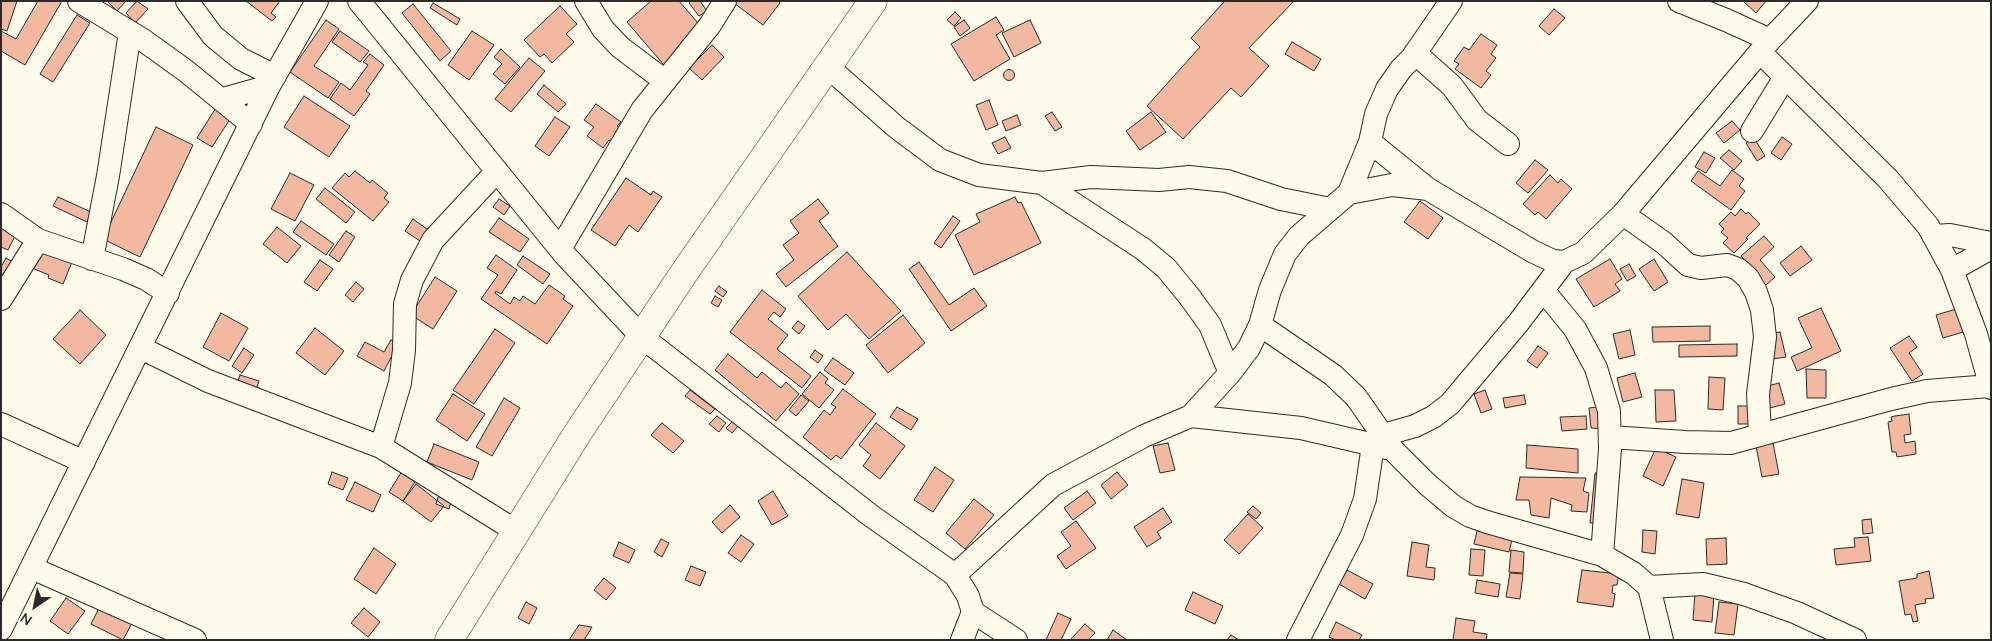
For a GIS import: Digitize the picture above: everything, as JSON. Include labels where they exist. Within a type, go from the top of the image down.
[{"type":"main road","points":[[449,640],[577,434],[684,273],[873,1]]},
{"type":"street","points":[[79,1],[130,32],[186,70],[251,124]]},
{"type":"street","points":[[187,1],[220,42],[272,81]]},
{"type":"street","points":[[1,629],[272,81],[317,1]]},
{"type":"street","points":[[359,1],[560,249],[642,337],[870,515],[955,575],[968,596],[973,612],[962,640]]},
{"type":"street","points":[[586,1],[603,28],[620,47],[665,81]]},
{"type":"street","points":[[560,249],[642,110],[710,25],[725,1]]},
{"type":"street","points":[[955,575],[1053,485],[1144,436],[1191,416],[1230,374],[1249,348],[1260,325],[1270,290],[1285,254],[1300,236],[1349,193],[1370,142],[1376,114],[1387,90],[1400,69],[1415,53],[1451,1]]},
{"type":"street","points":[[1610,437],[1731,443],[1927,391],[1990,387],[1976,334],[1952,270],[1928,226],[1888,179],[1785,77],[1765,46],[1726,20],[1679,1]]},
{"type":"street","points":[[1191,416],[1301,428],[1383,444],[1433,417],[1450,404],[1519,322],[1564,262],[1583,253],[1623,214],[1765,46],[1807,1]]},
{"type":"street","points":[[92,259],[108,176],[130,32]]},
{"type":"street","points":[[1415,53],[1452,86],[1477,120],[1508,144]]},
{"type":"street","points":[[827,66],[896,126],[940,160],[979,175],[1042,183],[1091,177],[1159,180],[1189,177],[1227,181],[1281,199],[1330,209]]},
{"type":"street","points":[[1752,131],[1785,77]]},
{"type":"street","points":[[223,99],[272,81]]},
{"type":"street","points":[[1370,142],[1428,189],[1532,251],[1553,261],[1564,262]]},
{"type":"street","points":[[381,447],[400,383],[404,350],[405,304],[412,280],[434,240],[497,171]]},
{"type":"street","points":[[1042,183],[1143,249],[1166,268],[1210,325],[1230,374]]},
{"type":"street","points":[[1349,193],[1392,185],[1428,189]]},
{"type":"street","points":[[1281,199],[1300,236]]},
{"type":"street","points":[[1,214],[38,240],[130,272],[168,293]]},
{"type":"street","points":[[1623,214],[1664,243],[1688,265],[1702,268],[1728,265],[1738,270],[1752,285],[1762,310],[1765,337],[1758,394],[1760,435]]},
{"type":"street","points":[[1934,236],[1950,235],[1991,242]]},
{"type":"street","points":[[1,299],[38,240]]},
{"type":"street","points":[[1952,270],[1991,248]]},
{"type":"street","points":[[1543,290],[1575,330],[1596,368],[1609,411],[1608,493],[1602,555]]},
{"type":"street","points":[[1260,325],[1333,375],[1356,397],[1383,444],[1453,506],[1470,516],[1602,555],[1633,573],[1649,586],[1662,640]]},
{"type":"street","points":[[141,348],[208,381],[381,447],[516,531]]},
{"type":"street","points":[[1,424],[84,462]]},
{"type":"street","points":[[1298,640],[1352,535],[1383,444]]},
{"type":"street","points":[[32,568],[195,640]]},
{"type":"street","points":[[1649,586],[1703,584],[1744,594],[1797,613],[1855,640]]},
{"type":"street","points":[[973,612],[1016,640]]},
{"type":"building","points":[[1,1],[17,1],[7,31],[1,29]]},
{"type":"building","points":[[38,1],[62,1],[25,65],[1,51],[1,31],[16,39]]},
{"type":"building","points":[[107,1],[126,1],[117,11]]},
{"type":"building","points":[[137,1],[148,9],[135,23],[126,13]]},
{"type":"building","points":[[246,1],[280,1],[271,13],[276,17],[272,21]]},
{"type":"building","points":[[651,1],[679,1],[704,30],[664,65],[627,22]]},
{"type":"building","points":[[691,1],[700,1],[707,11],[699,16],[689,3]]},
{"type":"building","points":[[735,1],[778,1],[780,3],[763,25],[734,3]]},
{"type":"building","points":[[1225,1],[1294,1],[1249,48],[1269,66],[1241,97],[1231,88],[1183,139],[1147,106],[1200,47],[1191,38]]},
{"type":"building","points":[[1743,1],[1766,1],[1756,13]]},
{"type":"building","points":[[433,3],[460,19],[457,25],[430,8]]},
{"type":"building","points":[[413,4],[451,51],[440,61],[402,13]]},
{"type":"building","points":[[560,6],[577,24],[566,34],[574,42],[552,63],[544,54],[540,57],[524,40]]},
{"type":"building","points":[[1554,9],[1565,18],[1549,35],[1539,26]]},
{"type":"building","points":[[955,12],[961,18],[954,26],[947,20]]},
{"type":"building","points":[[77,15],[90,23],[53,82],[40,74]]},
{"type":"building","points":[[996,17],[1004,30],[996,35],[1010,59],[974,81],[951,44]]},
{"type":"building","points":[[326,20],[339,29],[314,66],[339,82],[328,98],[290,72]]},
{"type":"building","points":[[964,20],[970,28],[960,36],[954,27]]},
{"type":"building","points":[[1030,20],[1041,43],[1014,57],[1002,33]]},
{"type":"building","points":[[340,31],[369,51],[360,62],[332,42]]},
{"type":"building","points":[[472,31],[494,45],[469,80],[448,65]]},
{"type":"building","points":[[1481,34],[1497,45],[1491,54],[1496,58],[1486,71],[1491,75],[1481,88],[1455,69],[1459,64],[1454,61],[1464,47],[1469,50]]},
{"type":"building","points":[[1292,42],[1321,59],[1314,71],[1285,54]]},
{"type":"building","points":[[712,45],[724,57],[702,80],[689,68]]},
{"type":"building","points":[[501,49],[520,67],[505,84],[493,74],[502,64],[494,57]]},
{"type":"building","points":[[370,54],[384,65],[366,91],[370,94],[354,116],[330,99],[341,83],[350,90],[368,65],[363,62]]},
{"type":"building","points":[[529,58],[545,71],[511,112],[495,99]]},
{"type":"building","points":[[1009,69],[1015,75],[1009,81],[1003,75]]},
{"type":"building","points":[[544,85],[566,104],[558,112],[537,94]]},
{"type":"building","points":[[304,96],[350,126],[329,157],[284,127]]},
{"type":"building","points":[[989,100],[998,125],[986,130],[976,105]]},
{"type":"building","points":[[596,104],[621,122],[617,126],[624,131],[614,144],[609,140],[603,148],[587,136],[594,127],[584,120]]},
{"type":"building","points":[[217,106],[232,116],[212,147],[197,138]]},
{"type":"building","points":[[1052,112],[1062,127],[1055,131],[1045,116]]},
{"type":"building","points":[[1151,112],[1166,132],[1140,150],[1126,131]]},
{"type":"building","points":[[1017,115],[1021,125],[1006,131],[1002,121]]},
{"type":"building","points":[[555,117],[570,127],[549,156],[535,146]]},
{"type":"building","points":[[1732,121],[1740,130],[1724,143],[1716,133]]},
{"type":"building","points":[[156,127],[193,145],[140,257],[103,239]]},
{"type":"building","points":[[1005,137],[1011,148],[998,154],[992,143]]},
{"type":"building","points":[[1782,137],[1792,144],[1781,160],[1771,153]]},
{"type":"building","points":[[1754,138],[1765,156],[1757,161],[1746,143]]},
{"type":"building","points":[[1729,150],[1742,161],[1734,170],[1720,158]]},
{"type":"building","points":[[1704,152],[1715,158],[1706,173],[1695,167]]},
{"type":"building","points":[[1535,160],[1548,170],[1528,193],[1516,183]]},
{"type":"building","points":[[1732,170],[1744,179],[1739,186],[1745,191],[1731,210],[1691,181],[1698,171],[1720,186]]},
{"type":"building","points":[[355,171],[370,183],[372,180],[388,193],[384,198],[389,202],[373,221],[332,188],[345,173],[349,177]]},
{"type":"building","points":[[290,173],[314,185],[295,221],[271,209]]},
{"type":"building","points":[[1550,175],[1558,183],[1561,179],[1572,189],[1546,219],[1538,212],[1535,215],[1523,204]]},
{"type":"building","points":[[626,178],[651,195],[653,191],[662,197],[638,232],[629,225],[615,246],[591,230]]},
{"type":"building","points":[[325,188],[355,212],[346,223],[316,199]]},
{"type":"building","points":[[58,197],[91,212],[87,222],[53,206]]},
{"type":"building","points":[[1015,197],[1018,203],[1021,202],[1041,243],[974,275],[955,235],[980,222],[976,214]]},
{"type":"building","points":[[499,199],[510,206],[504,215],[493,207]]},
{"type":"building","points":[[818,199],[829,213],[819,221],[838,246],[786,287],[776,274],[794,260],[783,245],[799,233],[790,221]]},
{"type":"building","points":[[1420,201],[1443,218],[1428,239],[1404,222]]},
{"type":"building","points":[[1741,209],[1746,214],[1748,212],[1760,224],[1734,253],[1723,243],[1728,238],[1721,232],[1724,229],[1719,224],[1731,212],[1735,216]]},
{"type":"building","points":[[953,216],[960,221],[941,248],[934,243]]},
{"type":"building","points":[[499,218],[529,239],[520,252],[489,232]]},
{"type":"building","points":[[413,219],[434,234],[426,245],[405,231]]},
{"type":"building","points":[[301,221],[334,244],[326,255],[293,232]]},
{"type":"building","points":[[1,225],[17,232],[8,250],[1,247]]},
{"type":"building","points":[[277,227],[301,246],[287,263],[263,244]]},
{"type":"building","points":[[346,231],[355,237],[339,262],[329,255]]},
{"type":"building","points":[[1764,236],[1774,247],[1760,260],[1775,277],[1766,285],[1741,256]]},
{"type":"building","points":[[1801,246],[1812,260],[1790,276],[1780,263]]},
{"type":"building","points":[[34,247],[72,262],[63,284],[48,278],[49,275],[27,266]]},
{"type":"building","points":[[847,252],[901,311],[869,339],[846,314],[828,330],[798,296]]},
{"type":"building","points":[[496,255],[517,270],[501,294],[496,291],[495,293],[510,304],[514,297],[520,301],[523,296],[535,304],[549,285],[565,296],[563,299],[573,306],[547,344],[481,299],[498,275],[487,268]]},
{"type":"building","points":[[523,256],[550,274],[543,284],[517,265]]},
{"type":"building","points":[[6,258],[18,265],[1,295],[1,267]]},
{"type":"building","points":[[1610,259],[1622,279],[1615,284],[1620,291],[1594,307],[1576,279]]},
{"type":"building","points":[[1654,259],[1668,282],[1654,291],[1639,269]]},
{"type":"building","points":[[320,260],[333,269],[317,291],[304,282]]},
{"type":"building","points":[[919,262],[949,305],[974,288],[987,306],[951,331],[909,269]]},
{"type":"building","points":[[1629,264],[1636,276],[1627,281],[1620,269]]},
{"type":"building","points":[[435,277],[457,291],[433,329],[411,315]]},
{"type":"building","points":[[356,282],[364,289],[353,302],[345,295]]},
{"type":"building","points":[[719,286],[727,292],[723,297],[715,291]]},
{"type":"building","points":[[762,290],[786,309],[780,317],[774,312],[768,319],[788,335],[777,349],[811,376],[802,388],[730,332]]},
{"type":"building","points":[[715,296],[722,300],[718,307],[711,303]]},
{"type":"building","points":[[1963,307],[1970,330],[1943,338],[1936,315]]},
{"type":"building","points":[[1821,308],[1841,351],[1797,371],[1791,357],[1812,348],[1798,318]]},
{"type":"building","points":[[80,310],[106,335],[80,364],[53,339]]},
{"type":"building","points":[[221,313],[248,328],[229,361],[203,347]]},
{"type":"building","points":[[903,315],[925,343],[888,373],[866,345]]},
{"type":"building","points":[[798,321],[805,326],[799,334],[792,328]]},
{"type":"building","points":[[1710,326],[1710,341],[1653,342],[1652,327]]},
{"type":"building","points":[[315,328],[344,351],[325,375],[296,353]]},
{"type":"building","points":[[495,329],[515,343],[474,404],[453,390]]},
{"type":"building","points":[[1630,330],[1635,355],[1619,359],[1613,334]]},
{"type":"building","points":[[1780,332],[1786,357],[1773,359],[1768,334]]},
{"type":"building","points":[[1909,336],[1917,347],[1909,353],[1923,374],[1912,381],[1890,348]]},
{"type":"building","points":[[391,340],[398,344],[384,371],[357,356],[365,342],[384,352]]},
{"type":"building","points":[[1737,344],[1737,356],[1679,357],[1679,345]]},
{"type":"building","points":[[1538,346],[1548,353],[1537,368],[1527,361]]},
{"type":"building","points":[[244,348],[254,355],[242,373],[232,366]]},
{"type":"building","points":[[815,350],[823,356],[818,363],[810,357]]},
{"type":"building","points":[[728,354],[757,378],[762,372],[781,388],[786,382],[799,394],[776,421],[715,370]]},
{"type":"building","points":[[833,358],[854,373],[845,385],[824,370]]},
{"type":"building","points":[[1806,369],[1826,370],[1826,398],[1807,398]]},
{"type":"building","points":[[820,372],[828,379],[825,383],[834,390],[819,408],[802,394]]},
{"type":"building","points":[[1635,373],[1642,397],[1623,402],[1617,378]]},
{"type":"building","points":[[240,375],[259,381],[255,393],[236,387]]},
{"type":"building","points":[[1709,377],[1725,378],[1723,410],[1708,409]]},
{"type":"building","points":[[1779,383],[1785,404],[1770,408],[1764,387]]},
{"type":"building","points":[[843,389],[876,414],[841,459],[836,455],[831,460],[803,437],[824,410],[830,415],[836,407],[831,404]]},
{"type":"building","points":[[690,390],[715,409],[710,414],[685,396]]},
{"type":"building","points":[[1485,390],[1492,409],[1481,413],[1474,394]]},
{"type":"building","points":[[1655,390],[1674,390],[1676,421],[1656,422]]},
{"type":"building","points":[[453,394],[485,414],[467,441],[436,420]]},
{"type":"building","points":[[801,395],[809,401],[796,416],[789,410]]},
{"type":"building","points":[[1524,395],[1526,404],[1505,408],[1503,398]]},
{"type":"building","points":[[504,398],[520,408],[492,456],[476,447]]},
{"type":"building","points":[[1604,406],[1605,429],[1591,428],[1589,408]]},
{"type":"building","points":[[1738,406],[1750,406],[1751,424],[1738,424]]},
{"type":"building","points":[[897,407],[918,419],[911,430],[890,417]]},
{"type":"building","points":[[1909,414],[1911,434],[1904,435],[1905,443],[1915,441],[1916,454],[1897,457],[1896,452],[1892,452],[1888,422],[1892,421],[1891,417]]},
{"type":"building","points":[[717,416],[726,423],[719,432],[709,424]]},
{"type":"building","points":[[1586,416],[1587,429],[1562,431],[1560,417]]},
{"type":"building","points":[[733,421],[738,426],[732,433],[726,428]]},
{"type":"building","points":[[662,423],[684,441],[673,453],[651,435]]},
{"type":"building","points":[[876,423],[905,446],[880,479],[863,466],[871,455],[859,445]]},
{"type":"building","points":[[1168,443],[1175,470],[1160,473],[1153,446]]},
{"type":"building","points":[[1773,443],[1779,474],[1762,477],[1756,446]]},
{"type":"building","points":[[434,444],[479,462],[472,480],[427,462]]},
{"type":"building","points":[[1527,445],[1578,449],[1578,473],[1526,468]]},
{"type":"building","points":[[1656,448],[1676,457],[1663,486],[1643,476]]},
{"type":"building","points":[[409,460],[423,469],[403,501],[389,492]]},
{"type":"building","points":[[935,467],[954,480],[933,512],[914,500]]},
{"type":"building","points":[[332,472],[348,478],[343,490],[328,484]]},
{"type":"building","points":[[1117,472],[1128,485],[1111,499],[1101,485]]},
{"type":"building","points":[[1606,472],[1602,523],[1590,523],[1595,473]]},
{"type":"building","points":[[1520,477],[1586,478],[1583,491],[1589,493],[1587,512],[1571,511],[1572,505],[1551,498],[1549,518],[1531,515],[1529,500],[1516,500]]},
{"type":"building","points":[[1682,479],[1704,483],[1699,518],[1676,514]]},
{"type":"building","points":[[355,482],[381,495],[373,512],[346,500]]},
{"type":"building","points":[[416,484],[444,506],[431,522],[403,501]]},
{"type":"building","points":[[441,488],[454,492],[449,509],[436,504]]},
{"type":"building","points":[[773,491],[788,516],[772,525],[758,501]]},
{"type":"building","points":[[1087,491],[1096,503],[1073,520],[1064,508]]},
{"type":"building","points":[[974,499],[994,515],[965,549],[946,533]]},
{"type":"building","points":[[730,505],[740,517],[722,533],[712,522]]},
{"type":"building","points":[[1253,506],[1261,513],[1256,519],[1247,512]]},
{"type":"building","points":[[1163,508],[1172,522],[1157,532],[1161,538],[1147,547],[1134,527]]},
{"type":"building","points":[[1248,514],[1263,528],[1239,554],[1224,540]]},
{"type":"building","points":[[1871,519],[1873,533],[1863,534],[1862,520]]},
{"type":"building","points":[[1076,521],[1096,548],[1066,569],[1057,556],[1071,546],[1061,532]]},
{"type":"building","points":[[1478,527],[1513,535],[1509,552],[1474,544]]},
{"type":"building","points":[[1643,530],[1657,531],[1655,554],[1642,552]]},
{"type":"building","points":[[741,535],[754,544],[741,562],[728,553]]},
{"type":"building","points":[[1868,537],[1871,561],[1836,565],[1834,549],[1855,547],[1854,538]]},
{"type":"building","points":[[1726,538],[1727,564],[1707,565],[1706,539]]},
{"type":"building","points":[[661,539],[669,543],[662,557],[654,552]]},
{"type":"building","points":[[619,542],[635,550],[629,563],[613,556]]},
{"type":"building","points":[[1412,542],[1429,545],[1426,567],[1435,568],[1434,580],[1407,576]]},
{"type":"building","points":[[374,548],[396,564],[376,594],[354,579]]},
{"type":"building","points":[[1471,549],[1485,550],[1483,576],[1469,575]]},
{"type":"building","points":[[1511,550],[1524,552],[1523,573],[1509,572]]},
{"type":"building","points":[[691,566],[706,572],[700,586],[685,580]]},
{"type":"building","points":[[1347,570],[1373,584],[1365,599],[1339,584]]},
{"type":"building","points":[[1582,570],[1619,574],[1617,585],[1613,585],[1612,593],[1615,594],[1613,607],[1577,602]]},
{"type":"building","points":[[1929,571],[1934,598],[1925,599],[1926,603],[1915,605],[1918,621],[1913,622],[1911,614],[1905,615],[1899,581],[1917,578],[1917,574]]},
{"type":"building","points":[[1510,573],[1523,574],[1520,599],[1506,597]]},
{"type":"building","points":[[604,578],[616,588],[606,600],[594,590]]},
{"type":"building","points":[[1477,580],[1500,584],[1498,597],[1475,593]]},
{"type":"building","points":[[1193,592],[1223,606],[1215,624],[1185,610]]},
{"type":"building","points":[[1695,592],[1714,594],[1712,622],[1693,620]]},
{"type":"building","points":[[66,598],[85,611],[68,634],[50,621]]},
{"type":"building","points":[[526,602],[537,608],[529,624],[518,618]]},
{"type":"building","points":[[1719,602],[1738,604],[1734,635],[1715,633]]},
{"type":"building","points":[[101,604],[133,621],[123,640],[91,624]]},
{"type":"building","points":[[364,608],[380,622],[368,637],[351,623]]},
{"type":"building","points":[[1058,613],[1071,619],[1061,640],[1046,640]]},
{"type":"building","points":[[1456,618],[1475,621],[1473,632],[1487,634],[1486,640],[1453,640]]},
{"type":"building","points":[[1336,622],[1362,635],[1359,640],[1336,640],[1329,637]]},
{"type":"building","points":[[1085,624],[1095,633],[1088,640],[1070,640]]},
{"type":"building","points":[[579,625],[592,627],[584,640],[569,640]]},
{"type":"building","points":[[1113,630],[1127,640],[1107,640]]},
{"type":"building","points":[[1231,635],[1239,640],[1227,640]]}]
